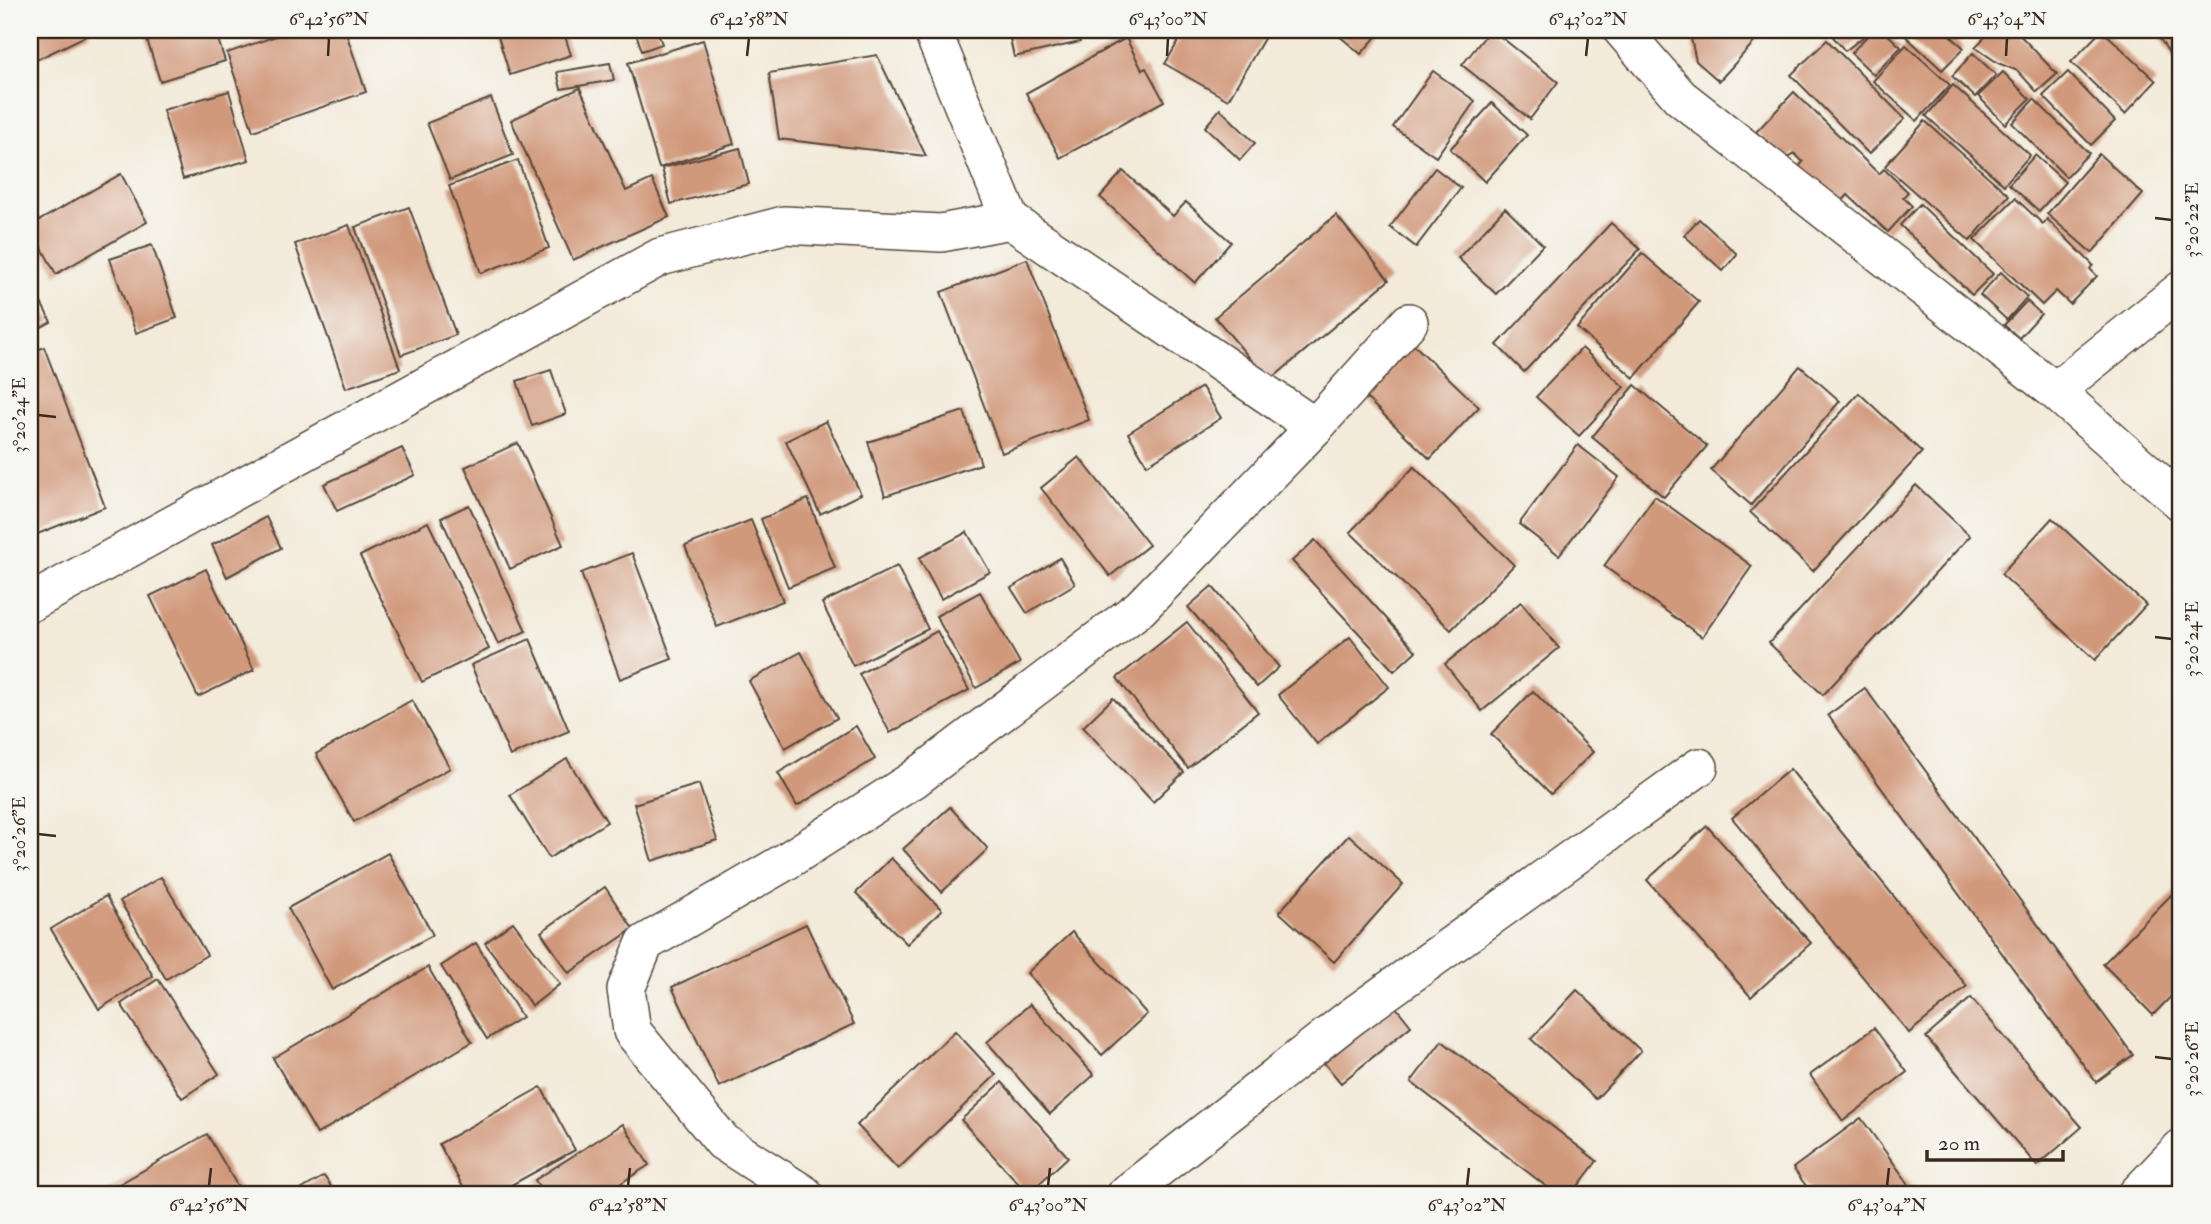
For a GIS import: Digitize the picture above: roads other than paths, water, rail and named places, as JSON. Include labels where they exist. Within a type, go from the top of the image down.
[{"type":"street","points":[[932,30],[1010,220],[1315,427]]},
{"type":"street","points":[[1622,30],[1680,97],[2055,390],[2181,502]]},
{"type":"street","points":[[30,603],[660,257],[784,225],[941,233],[1010,220]]},
{"type":"street","points":[[2055,390],[2181,290]]},
{"type":"street","points":[[804,1194],[723,1142],[632,1031],[625,989],[645,943],[785,862],[913,780],[1140,608],[1315,427],[1409,322]]},
{"type":"street","points":[[1126,1194],[1350,1018],[1699,767]]},
{"type":"street","points":[[2137,1194],[2181,1148]]}]
